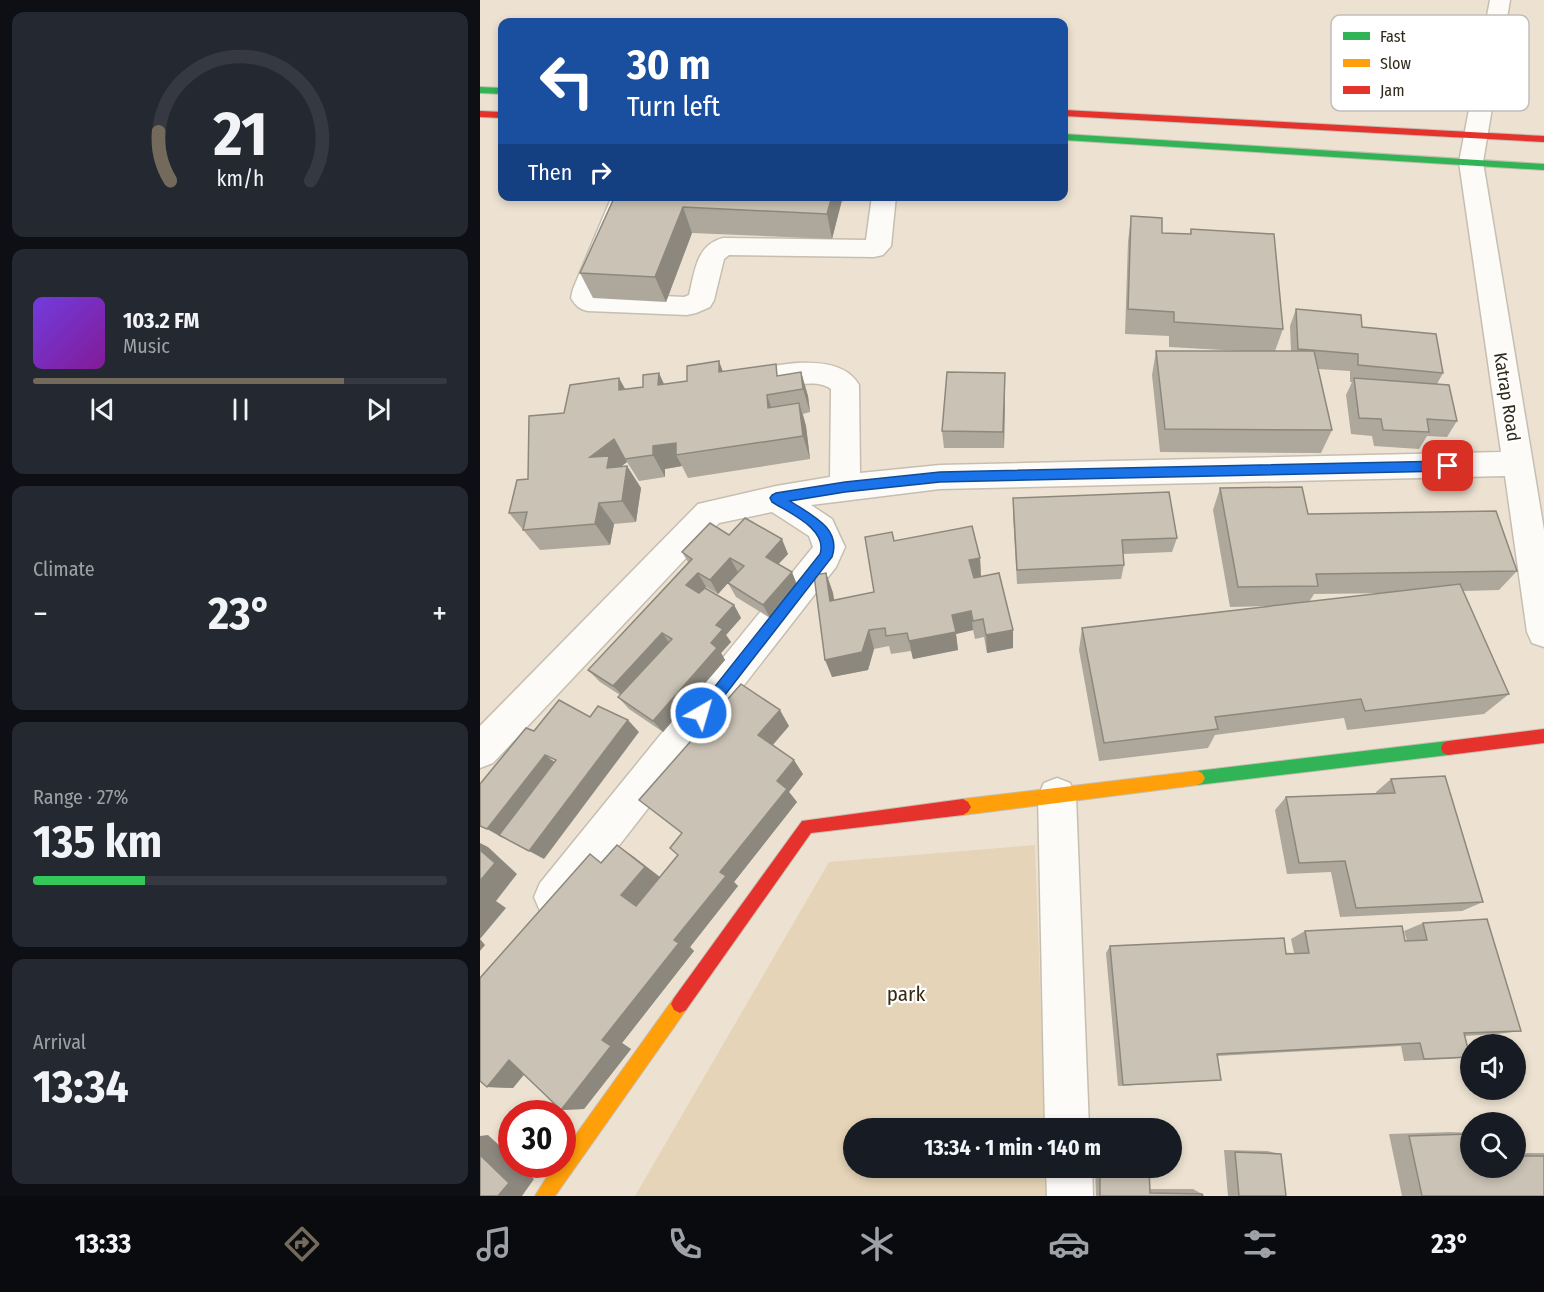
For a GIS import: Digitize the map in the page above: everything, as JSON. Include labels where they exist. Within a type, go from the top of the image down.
[{"type":"street","name":"Katrap Road","points":[[1497,15],[1500,0]]},
{"type":"street","points":[[480,90],[498,91]]},
{"type":"street","name":"Katrap Road","points":[[1480,111],[1473,149],[1517,464],[1544,632]]},
{"type":"street","points":[[1068,113],[1473,149],[1544,167]]},
{"type":"street","points":[[480,114],[498,115]]},
{"type":"street","points":[[1068,137],[1473,149],[1544,139]]},
{"type":"street","points":[[622,201],[586,289],[584,298],[588,302],[687,306],[694,304],[700,300],[712,255],[723,246],[874,249],[878,246],[883,201]]},
{"type":"street","points":[[734,383],[816,374],[839,378],[845,385],[845,487]]},
{"type":"street","points":[[480,751],[709,513],[776,498],[845,487],[940,477],[1517,464]]},
{"type":"street","points":[[532,925],[825,557],[828,547],[821,528],[776,498]]},
{"type":"street","points":[[544,1196],[807,826],[1544,736]]},
{"type":"street","points":[[1057,796],[1068,1118]]},
{"type":"street","points":[[1069,1178],[1070,1196]]},
{"type":"green space","name":"park","points":[[1035,845],[1045,1118],[843,1118],[843,1178],[1046,1178],[1047,1196],[635,1196],[829,862]]},
{"type":"building","points":[[613,201],[831,201],[827,214],[683,207],[655,277],[580,273]]},
{"type":"building","points":[[1131,216],[1162,218],[1162,233],[1191,234],[1191,229],[1274,234],[1283,329],[1174,322],[1174,312],[1128,309]]},
{"type":"building","points":[[1296,309],[1361,315],[1362,327],[1436,334],[1443,373],[1358,365],[1358,354],[1298,349]]},
{"type":"building","points":[[1156,351],[1314,351],[1332,430],[1165,429]]},
{"type":"building","points":[[719,361],[719,372],[776,364],[777,376],[801,372],[803,389],[767,395],[768,408],[799,403],[803,436],[676,455],[676,443],[653,446],[653,455],[625,459],[614,439],[590,457],[609,456],[607,468],[627,466],[622,501],[599,503],[595,524],[523,530],[527,512],[509,513],[517,480],[528,479],[529,416],[564,413],[570,385],[619,378],[619,390],[643,387],[643,375],[659,373],[658,385],[687,381],[687,366]]},
{"type":"building","points":[[947,372],[1005,373],[1003,432],[942,431]]},
{"type":"building","points":[[1354,378],[1449,385],[1457,421],[1427,419],[1429,432],[1383,430],[1381,419],[1359,418]]},
{"type":"building","points":[[1302,487],[1308,514],[1496,511],[1517,571],[1316,574],[1318,586],[1238,587],[1220,488]]},
{"type":"building","points":[[1169,492],[1177,538],[1122,540],[1124,565],[1017,570],[1013,498]]},
{"type":"building","points":[[745,518],[782,539],[766,557],[792,572],[763,605],[728,583],[744,566],[730,558],[710,580],[698,573],[686,585],[699,593],[705,588],[734,605],[716,625],[723,629],[711,643],[717,648],[653,721],[618,697],[672,639],[662,633],[613,686],[588,670],[692,559],[682,552],[710,523],[729,535]]},
{"type":"building","points":[[972,526],[980,558],[969,560],[974,578],[999,573],[1013,630],[986,635],[983,619],[973,621],[971,611],[952,615],[956,632],[909,641],[907,633],[886,636],[885,628],[869,630],[862,652],[825,660],[814,575],[826,573],[830,601],[874,592],[865,537],[892,532],[894,541]]},
{"type":"building","points":[[1460,584],[1509,694],[1365,711],[1361,699],[1215,717],[1218,729],[1104,743],[1082,628]]},
{"type":"building","points":[[741,684],[780,710],[758,735],[794,760],[777,781],[787,789],[720,872],[726,876],[674,940],[679,943],[602,1040],[611,1046],[569,1100],[551,1100],[509,1060],[487,1087],[480,1081],[480,978],[590,854],[601,863],[617,845],[645,867],[621,895],[636,906],[678,855],[670,848],[682,833],[639,800]]},
{"type":"building","points":[[559,700],[590,717],[598,706],[628,720],[529,851],[499,835],[556,760],[545,755],[487,829],[480,826],[480,784],[526,728],[534,731]]},
{"type":"building","points":[[1445,776],[1483,902],[1356,908],[1345,861],[1299,863],[1286,797],[1395,793],[1391,779]]},
{"type":"building","points":[[480,850],[495,863],[480,881]]},
{"type":"building","points":[[1487,919],[1521,1031],[1460,1034],[1460,1057],[1424,1059],[1420,1043],[1217,1054],[1221,1080],[1123,1085],[1110,946],[1284,938],[1286,954],[1309,953],[1305,931],[1402,926],[1405,941],[1427,940],[1423,923]]},
{"type":"building","points":[[1460,1134],[1460,1178],[1526,1178],[1526,1156],[1544,1156],[1544,1196],[1422,1196],[1409,1136]]},
{"type":"building","points":[[1235,1152],[1281,1154],[1286,1196],[1239,1196]]},
{"type":"building","points":[[480,1155],[498,1172],[498,1178],[504,1178],[509,1183],[498,1196],[480,1196]]},
{"type":"building","points":[[1100,1178],[1149,1178],[1150,1193],[1202,1194],[1203,1196],[1100,1196]]},
{"type":"traffic: fast","points":[[480,90],[498,91]]},
{"type":"traffic: fast","points":[[1068,137],[1544,167]]},
{"type":"traffic: fast","points":[[1197,778],[1448,748]]},
{"type":"traffic: slow","points":[[963,807],[1197,778]]},
{"type":"traffic: slow","points":[[544,1196],[680,1004]]},
{"type":"traffic: jam","points":[[1068,113],[1544,139]]},
{"type":"traffic: jam","points":[[480,114],[498,115]]},
{"type":"traffic: jam","points":[[1448,748],[1544,736]]},
{"type":"traffic: jam","points":[[680,1004],[807,826],[963,807]]},
{"type":"route","points":[[701,713],[825,557],[828,547],[821,528],[776,498],[845,487],[940,477],[1448,466]]}]
